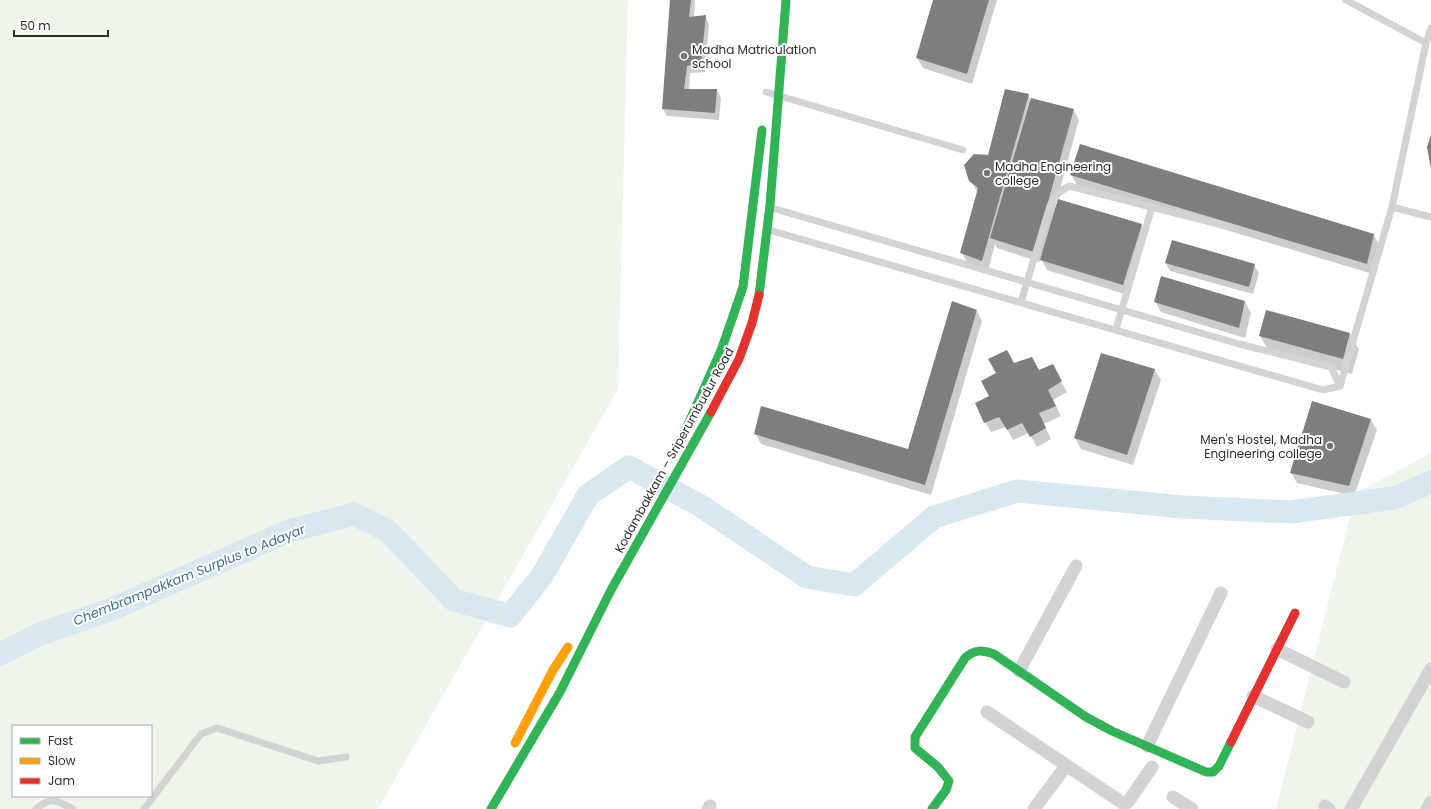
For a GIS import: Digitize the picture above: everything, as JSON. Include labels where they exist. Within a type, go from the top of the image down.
[{"type":"main road","name":"Kodambakkam – Sriperumbudur Road","points":[[673,458],[736,314],[743,287],[750,224],[761,205],[777,96],[786,0]]},
{"type":"main road","name":"Kodambakkam – Sriperumbudur Road","points":[[491,809],[560,692],[611,590],[674,481],[739,359],[760,291],[766,229],[761,205],[762,124]]},
{"type":"main road","points":[[932,809],[946,790],[949,780],[944,770],[922,755],[916,748],[915,738],[921,726],[965,658],[972,651],[981,649],[994,654],[1086,717],[1112,731],[1206,772],[1214,772],[1219,766],[1295,613]]},
{"type":"main road","points":[[511,750],[553,670],[572,641]]},
{"type":"street","points":[[1020,671],[1076,566]]},
{"type":"street","points":[[1147,746],[1221,593]]},
{"type":"street","points":[[1277,648],[1344,682]]},
{"type":"street","points":[[1351,809],[1431,669]]},
{"type":"street","points":[[1253,696],[1308,722]]},
{"type":"street","points":[[987,712],[1124,804],[1128,802],[1152,767]]},
{"type":"street","points":[[1034,809],[1066,766]]},
{"type":"street","points":[[1173,796],[1192,809]]},
{"type":"street","points":[[1427,809],[1431,802]]},
{"type":"lane","points":[[1346,0],[1426,43]]},
{"type":"lane","points":[[1340,386],[1392,207],[1426,43],[1431,28]]},
{"type":"lane","points":[[766,92],[963,150]]},
{"type":"lane","points":[[1021,302],[1050,206],[1058,193],[1069,186],[1230,228]]},
{"type":"lane","points":[[761,205],[1239,344],[1331,367],[1340,386]]},
{"type":"lane","points":[[1116,329],[1152,207]]},
{"type":"lane","points":[[1392,207],[1431,217]]},
{"type":"lane","points":[[750,224],[1323,390],[1340,386]]},
{"type":"lane","points":[[144,809],[201,734],[209,730],[218,728],[318,761],[346,757]]},
{"type":"lane","points":[[36,809],[48,800],[56,801],[73,809]]},
{"type":"shaded area","points":[[0,0],[628,0],[618,389],[378,809],[0,809]]},
{"type":"shaded area","points":[[1431,453],[1431,809],[1276,809],[1356,493]]},
{"type":"building","name":"Madha Matriculation school","points":[[670,0],[691,0],[689,17],[706,15],[701,64],[687,66],[684,89],[717,89],[715,113],[662,109]]},
{"type":"building","points":[[933,0],[989,0],[967,74],[916,58]]},
{"type":"building","name":"Madha Engineering college","points":[[1005,89],[1029,94],[982,261],[960,253],[978,188],[969,181],[964,165],[974,154],[988,155]]},
{"type":"building","points":[[1031,98],[1074,109],[1034,252],[990,238]]},
{"type":"building","points":[[1431,135],[1431,169],[1427,147]]},
{"type":"building","points":[[1080,144],[1374,234],[1367,264],[1070,175]]},
{"type":"building","points":[[1058,199],[1142,224],[1123,285],[1040,260]]},
{"type":"building","points":[[1172,240],[1255,264],[1249,287],[1165,263]]},
{"type":"building","points":[[1161,276],[1245,301],[1239,328],[1154,302]]},
{"type":"building","points":[[952,301],[977,310],[925,485],[754,434],[761,406],[908,449]]},
{"type":"building","points":[[1266,310],[1350,333],[1343,359],[1259,336]]},
{"type":"building","points":[[1007,350],[1014,363],[1032,357],[1039,370],[1053,364],[1062,381],[1048,390],[1056,406],[1039,413],[1046,428],[1030,437],[1022,423],[1007,430],[999,417],[984,423],[975,403],[989,396],[981,381],[996,373],[988,359]]},
{"type":"building","points":[[1101,353],[1155,369],[1127,455],[1074,438]]},
{"type":"building","name":"Men's Hostel, Madha Engineering college","points":[[1312,401],[1371,419],[1349,486],[1290,473]]},
{"type":"waterway","name":"Chembrampakkam Surplus to Adayar","points":[[0,654],[40,634],[110,610],[289,531],[354,514],[388,531],[454,600],[510,616],[542,576],[588,495],[629,467],[701,506],[807,577],[854,585],[934,517],[1017,491],[1183,507],[1291,512],[1394,498],[1431,482]]},
{"type":"traffic: fast","points":[[759,295],[770,205],[786,0]]},
{"type":"traffic: fast","points":[[678,447],[722,348],[743,287],[762,130]]},
{"type":"traffic: fast","points":[[491,809],[560,692],[611,590],[711,412]]},
{"type":"traffic: fast","points":[[932,809],[946,790],[949,781],[938,767],[915,748],[915,737],[965,658],[972,653],[979,651],[994,654],[1086,717],[1112,731],[1206,772],[1213,772],[1219,766],[1231,742]]},
{"type":"traffic: slow","points":[[515,743],[553,670],[568,647]]},
{"type":"traffic: jam","points":[[711,412],[739,359],[752,323],[759,295]]},
{"type":"traffic: jam","points":[[1231,742],[1295,613]]},
{"type":"place","name":"Madha Matriculation school","points":[[684,56]]},
{"type":"place","name":"Madha Engineering college","points":[[987,173]]},
{"type":"place","name":"Men's Hostel, Madha Engineering college","points":[[1330,446]]}]
